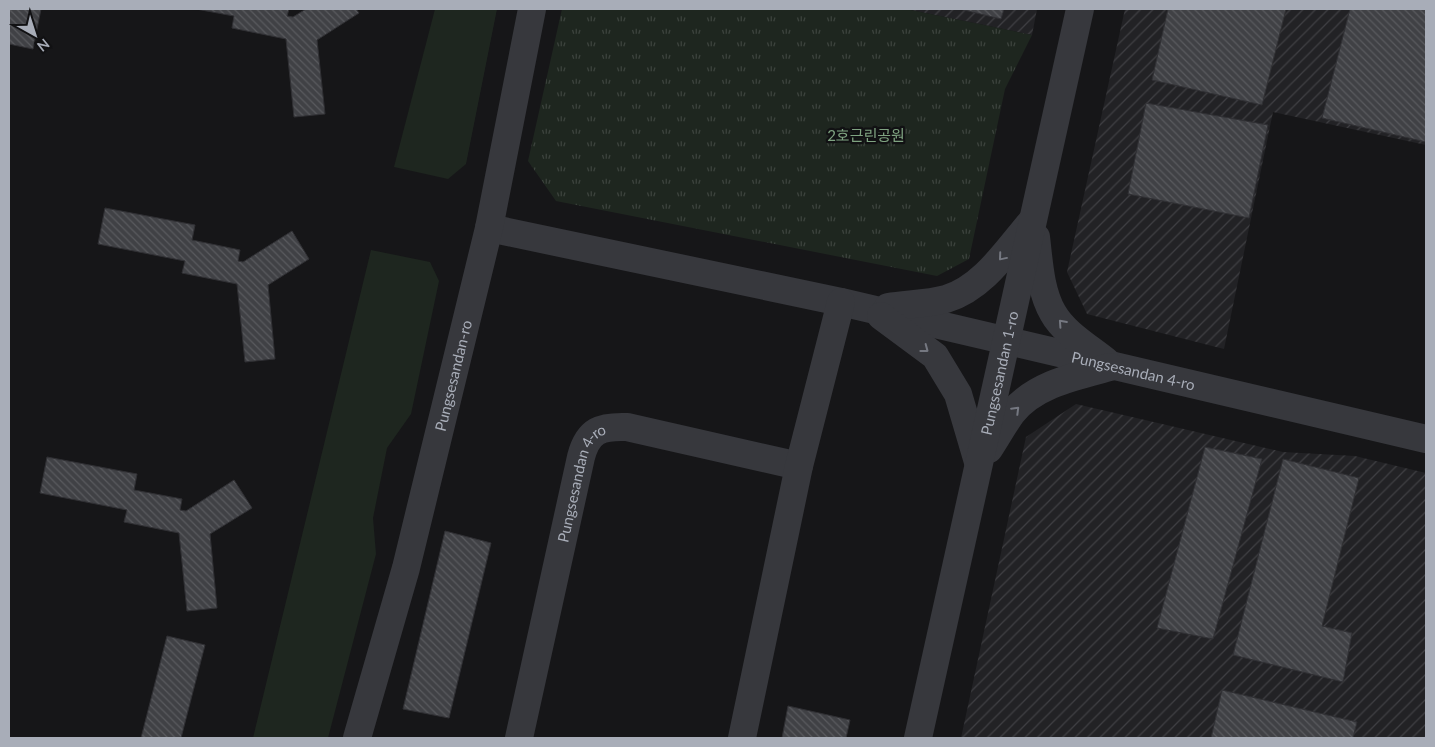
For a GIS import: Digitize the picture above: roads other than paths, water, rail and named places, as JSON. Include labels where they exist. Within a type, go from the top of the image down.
[{"type":"street","name":"Pungsesandan-ro","points":[[358,738],[406,568],[489,228],[532,9]]},
{"type":"street","name":"Pungsesandan 1-ro","points":[[918,738],[1080,9]]},
{"type":"street","points":[[872,309],[946,299],[968,288],[992,268],[1033,220]]},
{"type":"street","points":[[1033,220],[1042,280],[1053,313],[1070,332],[1112,366]]},
{"type":"street","name":"Pungsesandan 4-ro","points":[[489,228],[872,309],[1426,439]]},
{"type":"street","points":[[742,738],[799,466],[840,302]]},
{"type":"street","points":[[872,309],[935,356],[958,394],[979,465]]},
{"type":"street","points":[[979,465],[1013,411],[1036,393],[1062,380],[1112,366]]},
{"type":"street","name":"Pungsesandan 4-ro","points":[[519,738],[584,444],[595,432],[608,426],[627,427],[799,466]]},
{"type":"park label","name":"2호근린공원","points":[[866,135]]}]
